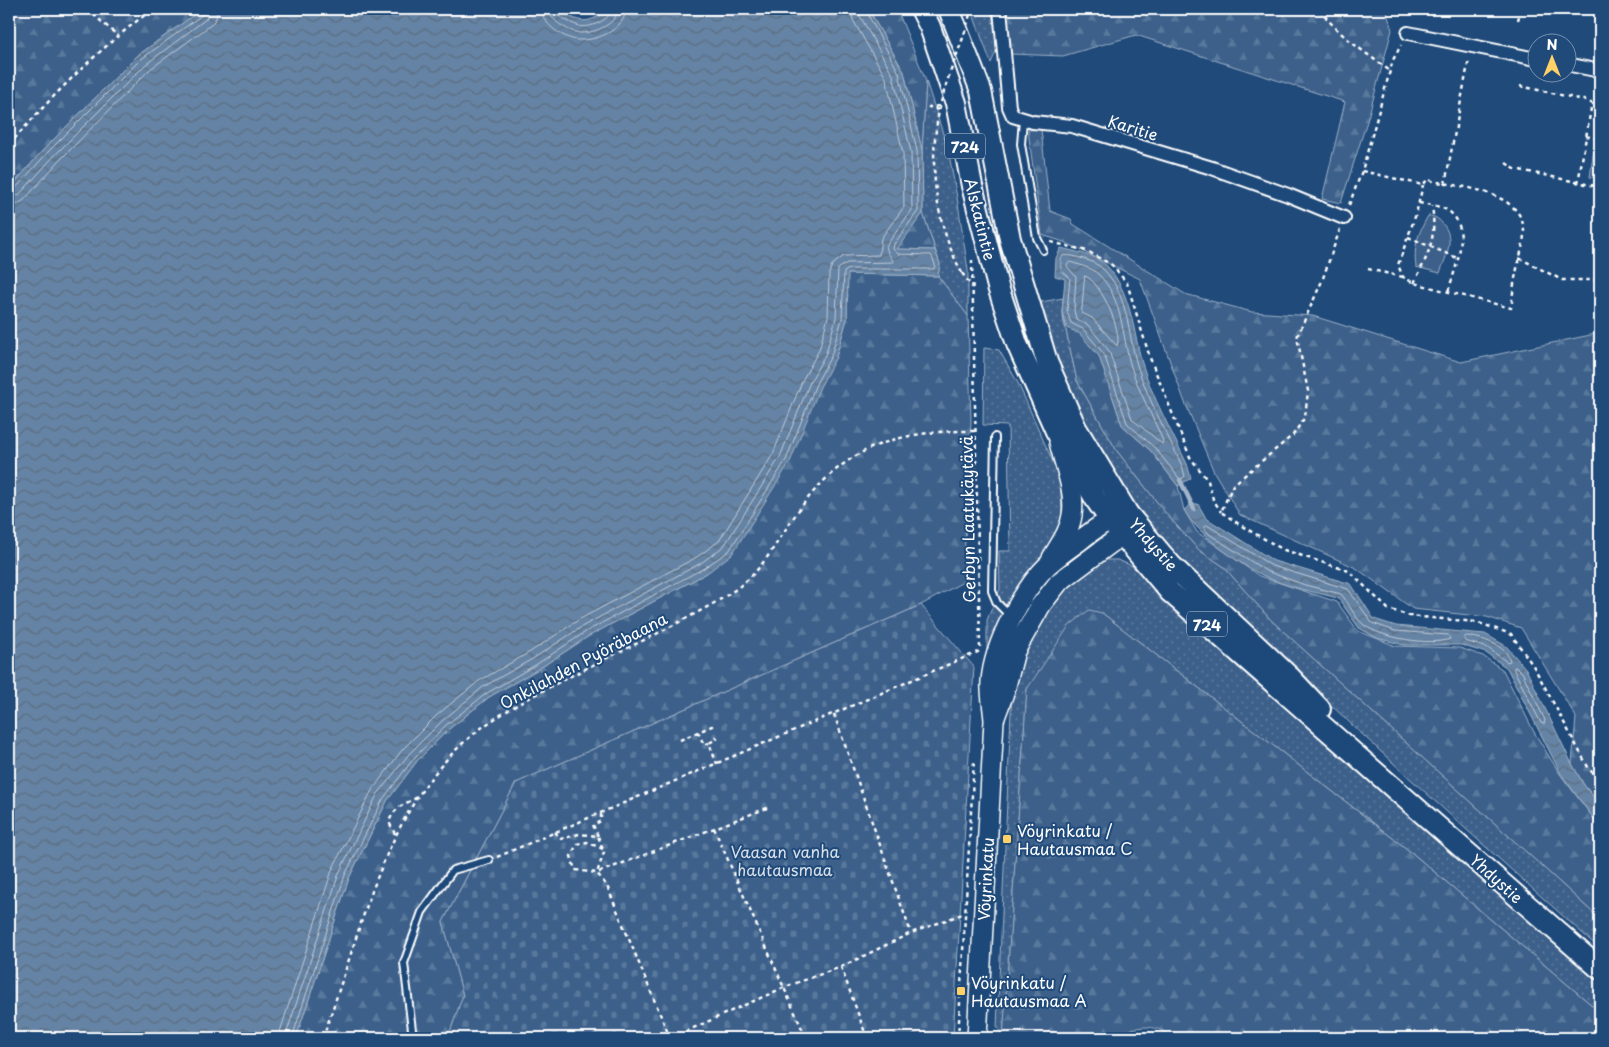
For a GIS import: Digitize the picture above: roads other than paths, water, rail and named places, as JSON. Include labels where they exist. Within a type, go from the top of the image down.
[{"type":"main road","name":"Alskatintie","points":[[920,9],[930,27],[956,103],[972,186],[998,287]]},
{"type":"main road","name":"Alskatintie","points":[[949,9],[981,91],[1010,239]]},
{"type":"main road","name":"Yhdystie","points":[[1010,239],[1047,362],[1120,523]]},
{"type":"main road","name":"Yhdystie","points":[[998,287],[1017,344],[1056,431],[1120,523],[1171,565],[1291,678],[1394,786],[1600,969]]},
{"type":"main road","points":[[1047,566],[1068,530],[1072,514],[1071,496],[1056,431]]},
{"type":"main road","name":"Vöyrinkatu","points":[[977,1038],[994,720],[1005,690],[1020,622],[1047,566],[1096,528],[1120,523]]},
{"type":"main road","name":"Vöyrinkatu","points":[[1020,622],[1120,523]]},
{"type":"street","points":[[1000,9],[1009,107],[1013,116],[1023,120]]},
{"type":"street","points":[[1408,33],[1526,56]]},
{"type":"street","points":[[1576,66],[1600,71]]},
{"type":"street","name":"Karitie","points":[[1023,120],[1072,126],[1204,165],[1285,194],[1344,218]]},
{"type":"lane","points":[[1023,120],[1021,144],[1037,238],[1043,250]]},
{"type":"lane","points":[[995,437],[992,592],[997,603],[1020,622]]},
{"type":"lane","points":[[413,1038],[404,963],[422,912],[453,870],[489,860]]},
{"type":"water","points":[[202,9],[555,9],[582,21],[601,15],[610,9],[868,9],[904,72],[922,150],[923,213],[897,249],[935,250],[940,264],[938,276],[848,274],[847,319],[836,357],[820,387],[790,462],[732,554],[707,573],[589,636],[540,668],[489,697],[449,729],[417,761],[387,801],[349,878],[296,1038],[9,1038],[9,189],[45,148],[137,56]]},
{"type":"water","points":[[1061,248],[1086,254],[1102,262],[1115,276],[1121,287],[1130,312],[1146,376],[1187,464],[1191,478],[1178,486],[1151,451],[1122,425],[1099,356],[1079,333],[1067,328],[1062,312],[1065,279],[1055,276],[1056,258]]},
{"type":"water","points":[[1192,504],[1198,504],[1206,518],[1274,561],[1351,584],[1374,619],[1396,626],[1485,634],[1506,646],[1526,669],[1572,764],[1584,785],[1600,805],[1600,822],[1594,819],[1561,774],[1507,668],[1486,653],[1461,645],[1404,645],[1377,638],[1359,628],[1338,598],[1273,580],[1254,571],[1231,556],[1198,529],[1190,519],[1184,510]]},
{"type":"waterway","points":[[1180,480],[1194,509]]},
{"type":"place","name":"Vöyrinkatu / Hautausmaa C","points":[[1007,839]]},
{"type":"place","name":"Vöyrinkatu / Hautausmaa A","points":[[961,991]]},
{"type":"park label","name":"Vaasan vanha hautausmaa","points":[[785,860]]}]
